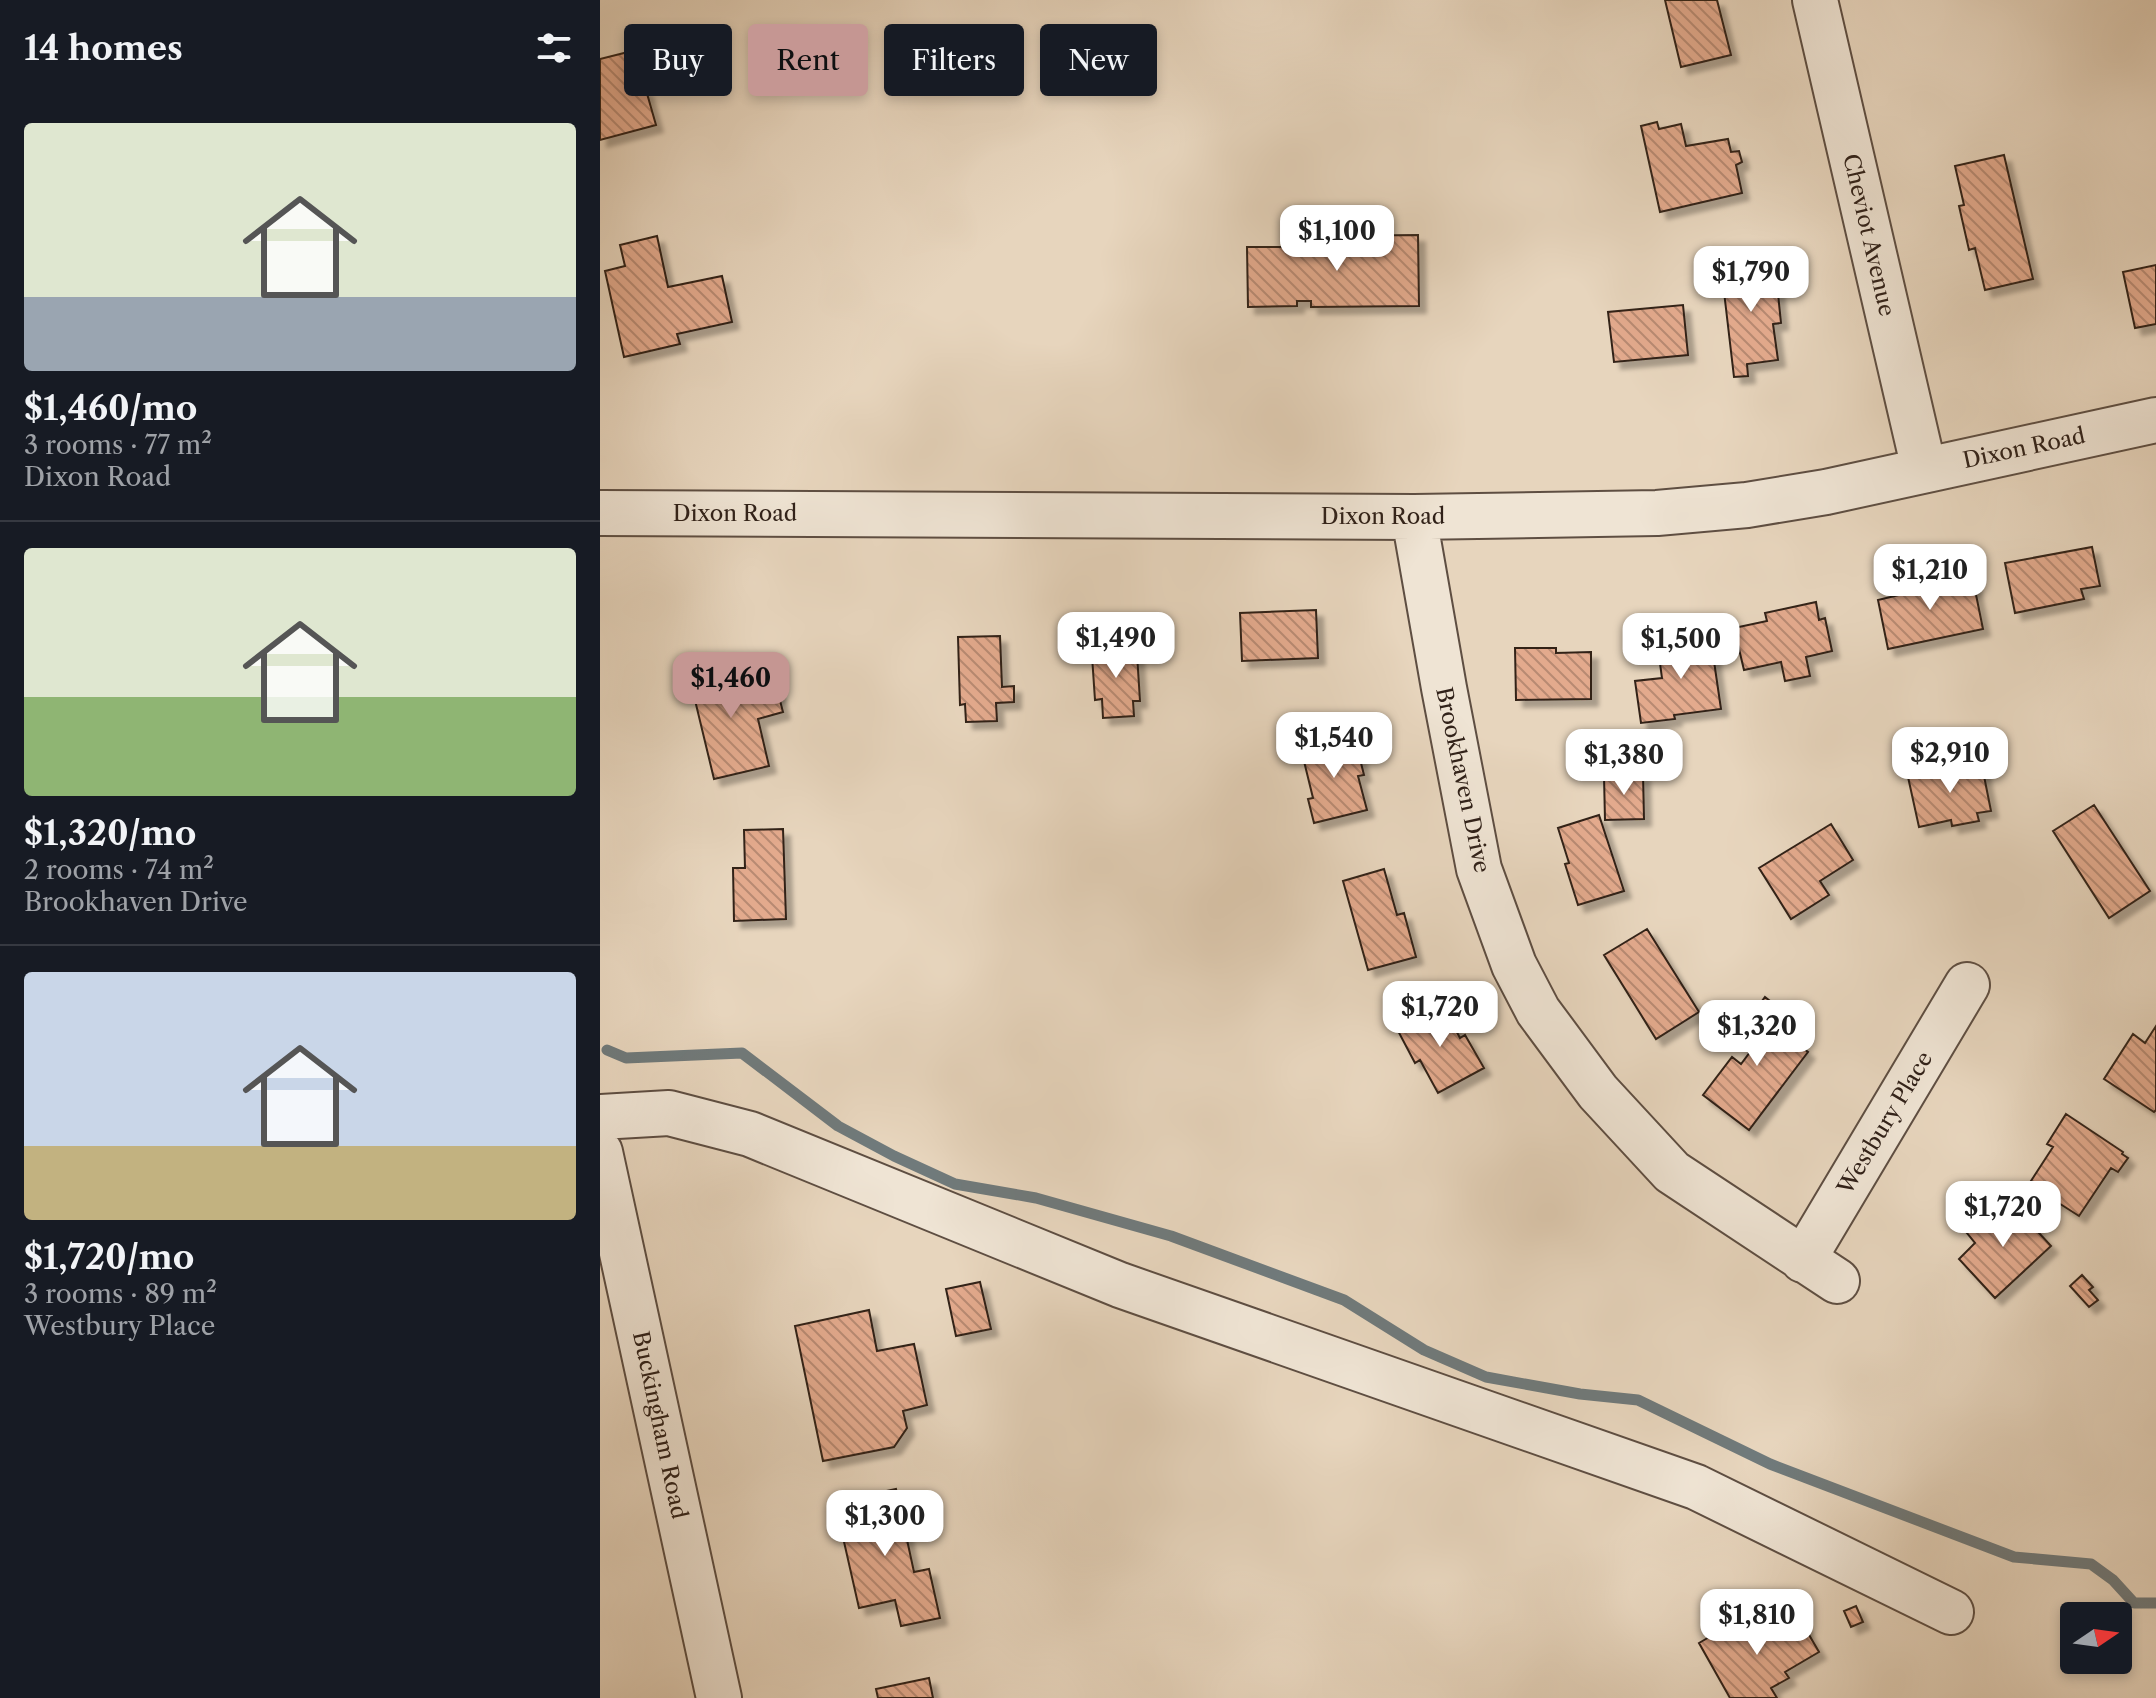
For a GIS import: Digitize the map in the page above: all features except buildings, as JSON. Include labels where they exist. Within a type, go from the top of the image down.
[{"type":"street","name":"Cheviot Avenue","points":[[1815,0],[1924,469]]},
{"type":"street","name":"Dixon Road","points":[[600,513],[1414,517],[1657,513],[1717,508],[1826,492],[2156,420]]},
{"type":"street","name":"Brookhaven Drive","points":[[1414,517],[1479,869],[1514,965],[1538,1011],[1598,1092],[1672,1172],[1820,1270]]},
{"type":"street","name":"Westbury Place","points":[[1820,1270],[1967,985]]},
{"type":"street","points":[[600,1117],[669,1113],[750,1134],[1120,1285],[1696,1487],[1951,1612]]},
{"type":"street","name":"Buckingham Road","points":[[600,1152],[719,1698]]},
{"type":"waterway","points":[[607,1050],[626,1058],[742,1053],[838,1126],[955,1184],[1036,1198],[1171,1236],[1344,1300],[1424,1350],[1486,1377],[1580,1394],[1638,1400],[1770,1464],[2014,1557],[2091,1564],[2113,1580],[2134,1603],[2156,1603]]}]
